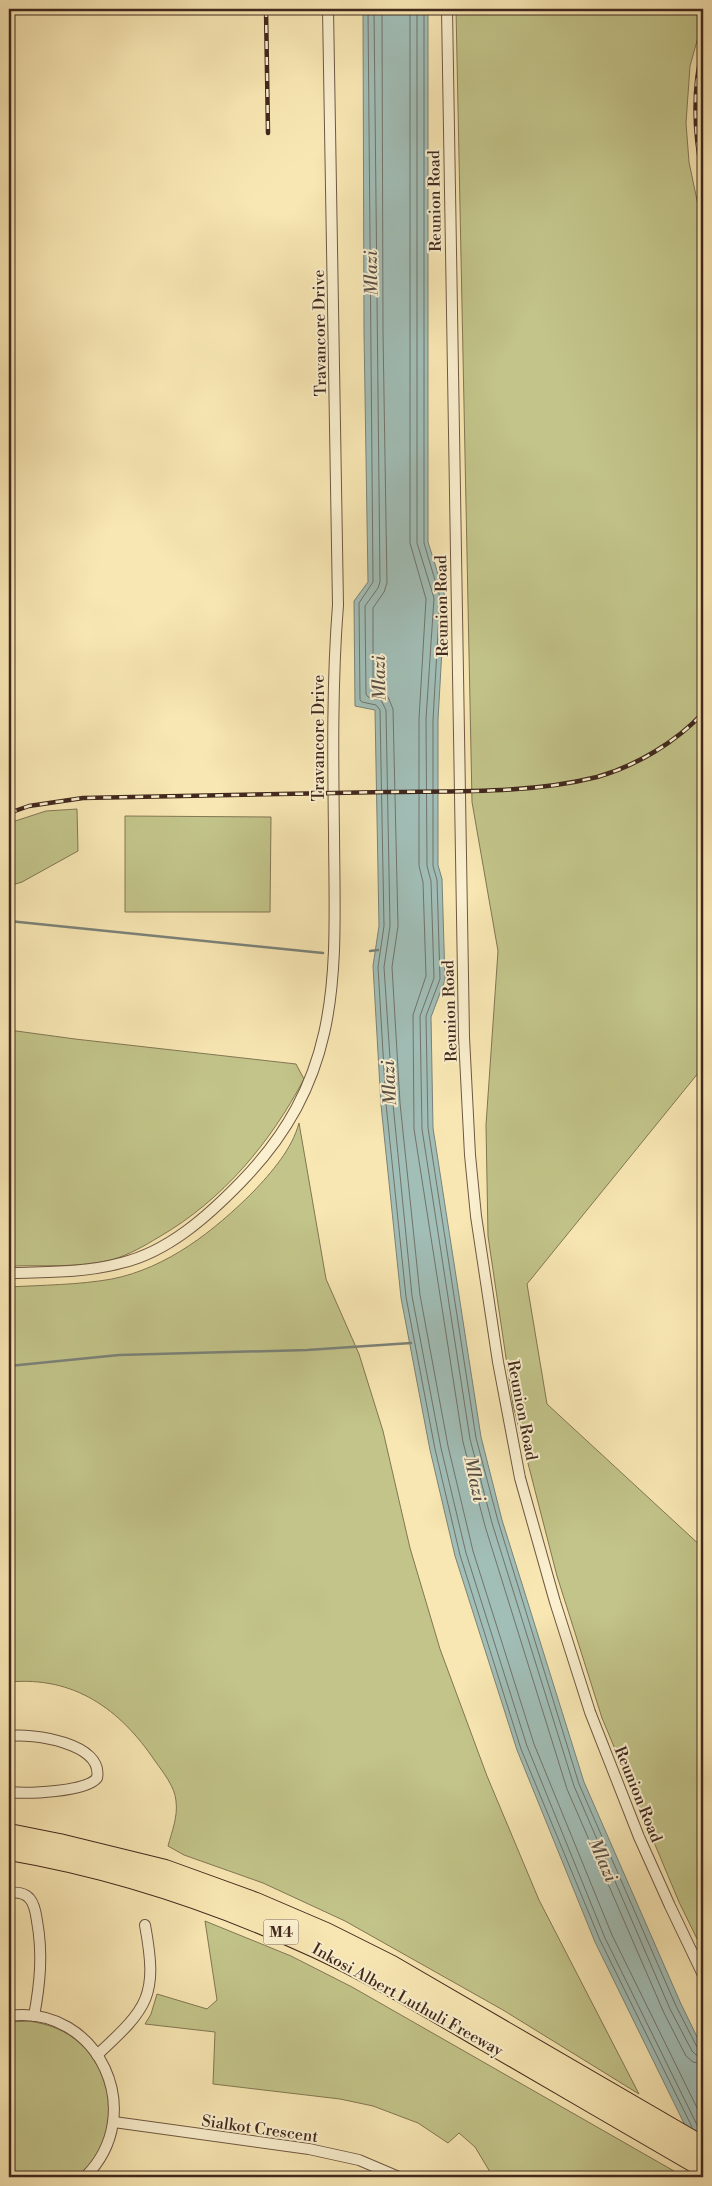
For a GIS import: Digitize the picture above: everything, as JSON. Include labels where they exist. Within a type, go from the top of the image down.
[{"type":"highway","points":[[9,1820],[86,1843],[165,1870]]},
{"type":"highway","name":"Inkosi Albert Luthuli Freeway","points":[[9,1834],[165,1870],[256,1903],[326,1933],[390,1965],[703,2147]]},
{"type":"highway","name":"Inkosi Albert Luthuli Freeway","points":[[9,1850],[102,1871],[218,1907],[317,1948],[391,1986],[703,2167]]},
{"type":"highway","points":[[9,1862],[64,1869],[102,1871]]},
{"type":"street","name":"Travancore Drive","points":[[9,1273],[82,1270],[120,1264],[149,1253],[190,1228],[237,1187],[275,1144],[296,1109],[312,1075],[326,1030],[334,970],[332,680],[338,605],[328,9]]},
{"type":"street","name":"Reunion Road","points":[[447,9],[463,997],[470,1145],[476,1216],[498,1362],[520,1478],[558,1612],[590,1712],[614,1775],[670,1906],[703,1974]]},
{"type":"street","points":[[9,1736],[38,1735],[63,1742],[90,1757],[98,1772],[97,1778],[89,1785],[45,1791],[9,1792]]},
{"type":"street","points":[[9,1893],[21,1894],[30,1899],[36,1916],[40,1940],[41,1975],[34,2016]]},
{"type":"street","points":[[97,2055],[134,2020],[146,1999],[151,1974],[145,1925]]},
{"type":"street","points":[[9,2016],[34,2016],[57,2023],[73,2031],[87,2042],[97,2055],[110,2080],[115,2108],[114,2122],[106,2149],[99,2162],[85,2177]]},
{"type":"street","name":"Sialkot Crescent","points":[[114,2122],[309,2149],[360,2160],[399,2177]]},
{"type":"green space","points":[[456,9],[703,9],[703,19],[690,66],[686,123],[689,162],[703,229],[703,1067],[527,1284],[547,1404],[703,1548],[703,1951],[679,1902],[602,1718],[557,1576],[513,1405],[488,1236],[486,1125],[498,951],[472,802]]},
{"type":"green space","points":[[77,809],[78,851],[22,882],[9,886],[9,823],[46,811]]},
{"type":"green space","points":[[125,816],[271,817],[270,912],[125,912]]},
{"type":"green space","points":[[9,1030],[296,1064],[304,1079],[276,1125],[243,1168],[204,1206],[159,1237],[124,1256],[99,1263],[9,1266]]},
{"type":"green space","points":[[299,1123],[326,1279],[359,1354],[383,1431],[410,1548],[440,1649],[487,1776],[539,1900],[639,2094],[503,2010],[345,1921],[263,1883],[184,1855],[168,1846],[176,1813],[176,1801],[173,1790],[162,1770],[127,1726],[111,1712],[75,1691],[54,1684],[9,1682],[9,1287],[73,1284],[112,1279],[132,1274],[170,1257],[206,1234],[253,1192],[274,1168],[292,1142]]},
{"type":"green space","points":[[205,1921],[291,1956],[352,1987],[674,2171],[677,2177],[493,2177],[475,2147],[459,2133],[448,2143],[418,2123],[373,2106],[340,2099],[213,2084],[215,2032],[145,2024],[151,2014],[157,1994],[207,2009],[217,2000]]},
{"type":"green space","points":[[29,2021],[56,2028],[75,2039],[94,2058],[103,2075],[108,2093],[109,2112],[107,2130],[91,2164],[77,2177],[9,2177],[9,2022]]},
{"type":"water","name":"Mlazi","points":[[363,9],[428,9],[428,542],[445,596],[438,720],[438,865],[442,879],[445,980],[431,1017],[433,1128],[481,1437],[502,1520],[584,1782],[681,2004],[703,2049],[703,2162],[595,1942],[517,1750],[455,1556],[430,1450],[401,1298],[381,1105],[373,966],[379,926],[375,710],[355,706],[354,601],[368,582],[364,332]]},
{"type":"waterway","points":[[9,921],[323,953]]},
{"type":"waterway","points":[[370,951],[378,950]]},
{"type":"waterway","points":[[9,1366],[119,1355],[307,1350],[411,1343]]},
{"type":"railway","points":[[266,9],[268,133]]},
{"type":"railway","points":[[703,47],[699,63],[696,96],[696,128],[703,177]]},
{"type":"railway","points":[[9,813],[29,806],[83,798],[492,791],[545,786],[597,777],[641,760],[681,734],[703,713]]}]
